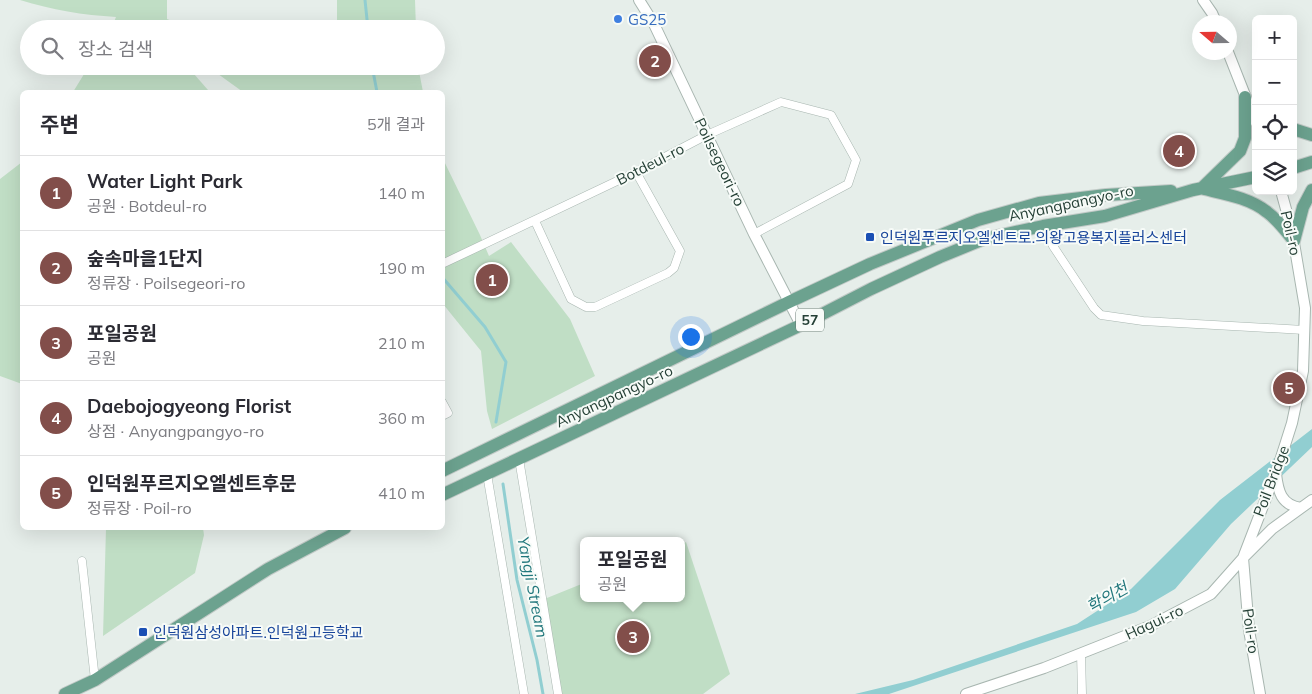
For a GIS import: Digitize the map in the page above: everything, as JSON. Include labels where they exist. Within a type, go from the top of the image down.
[{"type":"main road","points":[[1197,189],[1240,151],[1245,138],[1251,101]]},
{"type":"main road","points":[[1297,130],[1312,135]]},
{"type":"main road","points":[[1297,167],[1312,162]]},
{"type":"main road","name":"Anyangpangyo-ro","points":[[445,494],[801,325],[940,256],[984,239],[1044,226],[1105,216],[1197,189],[1252,178]]},
{"type":"main road","points":[[1197,189],[1242,199],[1266,210],[1294,241]]},
{"type":"main road","name":"Anyangpangyo-ro","points":[[445,469],[870,264],[978,220],[1039,203],[1106,195],[1197,189]]},
{"type":"main road","points":[[1294,241],[1303,208],[1312,190]]},
{"type":"main road","points":[[65,694],[95,680],[268,569],[342,530]]},
{"type":"street","name":"Poilsegeori-ro","points":[[639,0],[654,24],[754,234],[801,325]]},
{"type":"street","points":[[1204,0],[1213,15]]},
{"type":"street","points":[[1232,60],[1251,101]]},
{"type":"street","name":"Botdeul-ro","points":[[445,263],[636,172],[707,135],[780,102],[831,115],[856,160],[848,184],[754,234]]},
{"type":"street","points":[[535,221],[571,298],[586,307],[595,307],[668,273],[674,268],[680,251],[636,172]]},
{"type":"street","name":"Poil-ro","points":[[1282,195],[1294,241],[1306,308],[1303,371],[1292,423]]},
{"type":"street","points":[[1044,226],[1053,246],[1094,308],[1101,315],[1143,321],[1304,330]]},
{"type":"street","name":"Poil Bridge","points":[[1250,538],[1276,472],[1292,423]]},
{"type":"street","points":[[519,459],[558,694]]},
{"type":"street","points":[[1276,472],[1278,489],[1285,500],[1296,507]]},
{"type":"street","points":[[487,474],[524,694]]},
{"type":"street","name":"Hagui-ro","points":[[966,694],[1044,668],[1150,626],[1211,594],[1272,529],[1296,507],[1312,500]]},
{"type":"street","name":"Poil-ro","points":[[1250,538],[1243,558],[1249,630],[1260,694]]},
{"type":"street","points":[[82,561],[95,680]]},
{"type":"street","points":[[1081,653],[1082,694]]},
{"type":"green space","points":[[20,0],[167,0],[167,19],[169,20],[115,20],[116,17],[68,12]]},
{"type":"green space","points":[[337,0],[415,0],[416,20],[337,20]]},
{"type":"green space","points":[[83,75],[195,75],[208,90],[74,90]]},
{"type":"green space","points":[[219,75],[420,75],[423,90],[240,90]]},
{"type":"green space","points":[[445,163],[489,256],[511,242],[570,319],[595,376],[492,429],[487,411],[481,351],[445,306]]},
{"type":"green space","points":[[20,164],[20,383],[0,376],[0,179]]},
{"type":"green space","points":[[106,530],[203,530],[204,535],[195,573],[103,636]]},
{"type":"green space","points":[[685,542],[730,674],[703,694],[559,694],[542,600],[580,585],[580,602],[685,602]]},
{"type":"water","name":"학의천","points":[[1312,429],[1312,447],[1231,524],[1175,589],[1136,612],[889,694],[855,694],[913,680],[1077,624],[1131,589],[1220,500]]},
{"type":"waterway","name":"Yangji Stream","points":[[365,0],[367,20]]},
{"type":"waterway","name":"Yangji Stream","points":[[374,75],[377,90]]},
{"type":"waterway","name":"Yangji Stream","points":[[445,280],[485,327],[506,362],[496,422]]},
{"type":"waterway","name":"Yangji Stream","points":[[503,484],[517,580],[537,660],[543,694]]},
{"type":"place","name":"GS25","points":[[618,19]]},
{"type":"place","name":"숲속마을1단지","points":[[655,61]]},
{"type":"place","name":"Daebojogyeong Florist","points":[[1179,151]]},
{"type":"place","name":"인덕원푸르지오엘센트로.의왕고용복지플러스센터","points":[[870,237]]},
{"type":"place","name":"Water Light Park","points":[[492,280]]},
{"type":"place","name":"인덕원푸르지오엘센트후문","points":[[1289,388]]},
{"type":"place","name":"인덕원삼성아파트.인덕원고등학교","points":[[143,632]]},
{"type":"place","name":"포일공원","points":[[633,637]]}]
